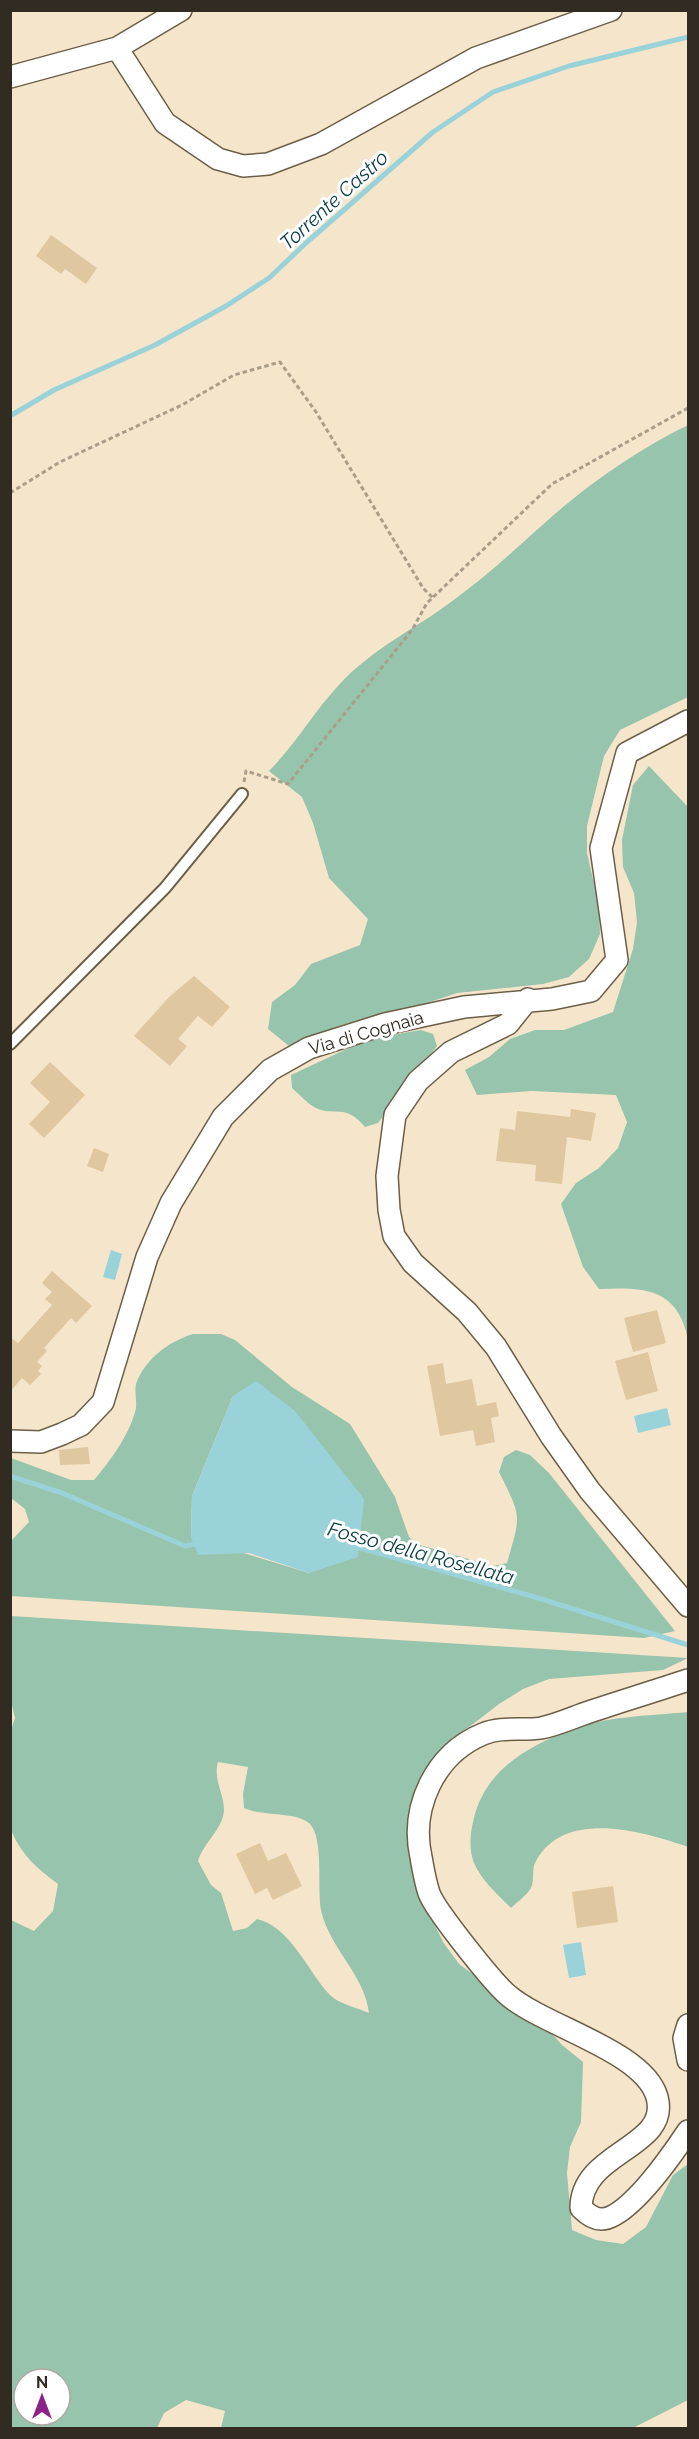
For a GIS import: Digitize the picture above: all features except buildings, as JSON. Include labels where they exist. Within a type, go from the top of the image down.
[{"type":"street","points":[[10,77],[117,48],[181,10]]},
{"type":"street","points":[[117,48],[165,123],[218,159],[243,166],[268,164],[321,144],[476,58],[612,10]]},
{"type":"street","name":"Via di Cognaia","points":[[10,1441],[41,1443],[81,1425],[102,1402],[147,1257],[171,1203],[223,1117],[270,1070],[309,1048],[384,1024],[464,1007],[528,999],[552,999],[591,991],[617,960],[600,848],[627,753],[688,721]]},
{"type":"street","points":[[528,999],[508,1024],[451,1052],[418,1081],[395,1115],[387,1176],[389,1210],[394,1236],[413,1263],[467,1312],[496,1347],[551,1436],[590,1491],[688,1606]]},
{"type":"street","points":[[688,1680],[541,1728],[511,1728],[483,1734],[456,1752],[432,1777],[422,1798],[419,1849],[429,1894],[434,1903],[508,1996],[546,2020],[625,2059],[650,2085],[656,2095],[657,2119],[652,2130],[605,2161],[586,2186],[581,2197],[581,2208],[589,2216],[600,2220],[617,2215],[661,2171],[688,2131]]},
{"type":"street","points":[[688,2025],[684,2037],[688,2060]]},
{"type":"lane","points":[[10,1044],[165,888],[242,794]]},
{"type":"path","points":[[10,493],[60,462],[182,405],[234,375],[280,362],[316,412],[423,588],[434,598]]},
{"type":"path","points":[[242,794],[246,771],[288,784],[412,630],[427,603],[552,484],[688,408]]},
{"type":"green space","points":[[688,425],[688,697],[620,730],[604,756],[587,826],[587,853],[599,906],[600,934],[589,959],[569,977],[543,984],[457,993],[397,1013],[342,1025],[289,1046],[268,1029],[272,1002],[295,985],[311,964],[360,945],[368,919],[329,878],[313,823],[302,797],[269,771],[329,696],[365,661],[469,588],[592,484],[639,452]]},
{"type":"green space","points":[[649,766],[688,807],[688,1339],[676,1309],[667,1300],[644,1290],[599,1289],[583,1267],[561,1204],[576,1183],[599,1168],[618,1148],[627,1122],[616,1095],[532,1091],[477,1095],[465,1070],[489,1057],[510,1039],[535,1030],[564,1030],[613,1012],[633,949],[637,922],[634,893],[623,867],[622,840],[633,785]]},
{"type":"green space","points":[[421,1030],[433,1034],[437,1046],[378,1123],[365,1127],[351,1115],[321,1110],[311,1105],[292,1088],[291,1075],[368,1039]]},
{"type":"green space","points":[[193,1334],[221,1334],[235,1340],[292,1387],[350,1424],[395,1497],[409,1537],[420,1545],[493,1566],[507,1563],[515,1535],[517,1516],[512,1499],[499,1472],[504,1457],[516,1450],[530,1455],[549,1473],[675,1631],[644,1638],[11,1596],[11,1541],[29,1522],[25,1509],[11,1498],[11,1458],[71,1480],[94,1480],[112,1457],[128,1430],[136,1409],[136,1384],[145,1367],[166,1347]],"holes":[[[233,1396],[309,1573],[191,1537],[192,1496]]]},
{"type":"green space","points":[[11,1616],[688,1658],[663,1670],[549,1679],[523,1689],[499,1704],[455,1738],[420,1780],[412,1808],[431,1917],[443,1942],[459,1964],[545,2026],[562,2045],[583,2062],[581,2122],[570,2147],[567,2173],[572,2230],[596,2240],[623,2244],[646,2227],[673,2175],[688,2164],[688,2400],[633,2428],[221,2428],[225,2411],[186,2400],[164,2413],[157,2428],[11,2428],[11,1920],[34,1931],[53,1911],[58,1884],[31,1861],[20,1848],[10,1825],[10,1733],[15,1718],[10,1697]],"holes":[[[218,1762],[248,1767],[243,1794],[244,1808],[297,1817],[310,1824],[314,1831],[319,1852],[320,1901],[325,1924],[361,1986],[369,2013],[343,2003],[330,1995],[298,1951],[280,1931],[269,1924],[257,1919],[247,1928],[233,1931],[221,1893],[211,1885],[198,1861],[223,1817],[224,1804],[217,1775]]]},
{"type":"green space","points":[[688,1712],[688,1847],[650,1835],[628,1831],[606,1828],[585,1829],[566,1834],[549,1845],[536,1861],[531,1888],[511,1908],[490,1887],[474,1863],[471,1853],[471,1832],[478,1805],[486,1790],[507,1765],[535,1746],[581,1726],[626,1717]]},
{"type":"water","points":[[111,1250],[122,1254],[115,1280],[103,1277]]},
{"type":"water","points":[[256,1381],[295,1411],[364,1499],[358,1557],[309,1573],[249,1553],[198,1555],[191,1537],[192,1496],[233,1396]]},
{"type":"water","points":[[667,1408],[671,1425],[638,1433],[634,1416]]},
{"type":"water","points":[[581,1942],[586,1975],[569,1978],[563,1945]]},
{"type":"waterway","name":"Torrente Castro","points":[[10,416],[54,390],[155,345],[226,306],[269,278],[433,132],[493,92],[569,66],[688,37]]},
{"type":"waterway","name":"Fosso della Rosellata","points":[[10,1476],[62,1493],[185,1546],[200,1543]]},
{"type":"waterway","name":"Fosso della Rosellata","points":[[353,1546],[535,1597],[688,1645]]}]
